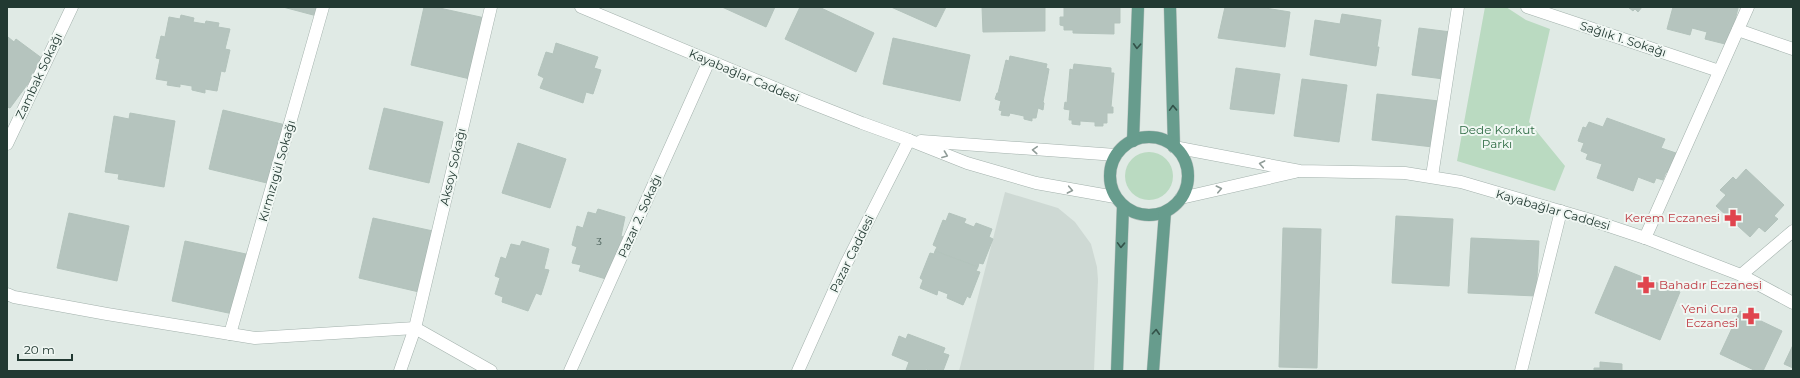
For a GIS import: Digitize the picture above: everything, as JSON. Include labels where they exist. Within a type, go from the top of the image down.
[{"type":"main road","points":[[1133,141],[1138,7]]},
{"type":"main road","points":[[1170,7],[1174,147]]},
{"type":"main road","points":[[1144,138],[1155,138],[1165,141],[1174,147],[1182,155],[1188,176],[1186,188],[1181,198],[1174,206],[1165,212],[1154,215],[1143,215],[1132,212],[1119,202],[1111,187],[1109,176],[1111,165],[1123,146],[1144,138]]},
{"type":"main road","points":[[1117,371],[1119,202]]},
{"type":"main road","points":[[1153,371],[1165,212]]},
{"type":"street","name":"Zambak Sokağı","points":[[7,144],[72,7]]},
{"type":"street","name":"Kırmızıgül Sokağı","points":[[230,334],[323,7]]},
{"type":"street","name":"Aksoy Sokağı","points":[[400,371],[415,328],[491,7]]},
{"type":"street","name":"Kayabağlar Caddesi","points":[[581,7],[862,124],[910,140],[938,152],[998,173],[1119,202]]},
{"type":"street","points":[[1432,176],[1458,7]]},
{"type":"street","name":"Sağlık 1. Sokağı","points":[[1527,7],[1720,71]]},
{"type":"street","points":[[1645,238],[1748,7]]},
{"type":"street","points":[[1738,30],[1793,49]]},
{"type":"street","name":"Pazar 2. Sokağı","points":[[570,371],[709,61]]},
{"type":"street","name":"Kayabağlar Caddesi","points":[[910,140],[1116,155]]},
{"type":"street","name":"Pazar Caddesi","points":[[798,371],[846,264],[910,140]]},
{"type":"street","name":"Kayabağlar Caddesi","points":[[1174,147],[1300,171],[1378,171],[1432,176],[1461,182],[1561,211],[1645,238],[1741,275],[1793,303]]},
{"type":"street","name":"Kayabağlar Caddesi","points":[[1181,198],[1300,171]]},
{"type":"street","points":[[1521,371],[1561,211]]},
{"type":"street","points":[[1741,275],[1793,231]]},
{"type":"street","points":[[7,294],[107,314],[255,338],[415,328],[491,371]]},
{"type":"shaded area","points":[[1005,192],[1058,208],[1075,222],[1091,244],[1097,267],[1098,280],[1094,371],[959,371]]},
{"type":"green space","name":"Dede Korkut Parkı","points":[[1485,7],[1506,7],[1526,20],[1550,29],[1529,122],[1565,166],[1555,191],[1457,161]]},
{"type":"green space","points":[[1144,152],[1154,152],[1163,156],[1169,162],[1172,167],[1172,185],[1163,196],[1154,200],[1144,200],[1135,196],[1129,190],[1125,181],[1125,171],[1129,162],[1135,156]]},
{"type":"building","points":[[283,7],[320,7],[317,16]]},
{"type":"building","points":[[424,7],[435,7],[485,18],[470,79],[411,65]]},
{"type":"building","points":[[722,7],[775,7],[766,27]]},
{"type":"building","points":[[800,7],[819,7],[874,33],[856,72],[785,39]]},
{"type":"building","points":[[891,7],[946,7],[936,27]]},
{"type":"building","points":[[982,7],[1045,7],[1045,31],[983,32]]},
{"type":"building","points":[[1064,7],[1120,7],[1120,23],[1114,23],[1114,34],[1073,33],[1073,30],[1064,30],[1064,26],[1060,25],[1060,17],[1064,17]]},
{"type":"building","points":[[1225,7],[1265,7],[1290,12],[1285,47],[1218,38]]},
{"type":"building","points":[[1628,7],[1642,7],[1638,12],[1635,9],[1633,11]]},
{"type":"building","points":[[1673,7],[1738,8],[1729,45],[1705,39],[1707,32],[1692,28],[1690,35],[1667,29]]},
{"type":"building","points":[[1342,14],[1381,20],[1376,66],[1310,55],[1315,20],[1340,24]]},
{"type":"building","points":[[181,15],[194,18],[193,22],[205,24],[206,21],[219,23],[218,27],[230,29],[225,49],[230,50],[225,72],[221,71],[217,91],[205,89],[205,93],[192,90],[192,86],[180,84],[180,87],[167,85],[168,81],[156,79],[160,59],[156,58],[161,36],[165,37],[169,17],[180,19]]},
{"type":"building","points":[[1419,28],[1451,32],[1444,79],[1412,75]]},
{"type":"building","points":[[8,37],[14,42],[16,39],[43,59],[41,66],[10,108],[7,107]]},
{"type":"building","points":[[893,38],[970,55],[960,101],[883,84]]},
{"type":"building","points":[[556,43],[598,57],[594,68],[601,70],[593,94],[586,92],[583,103],[540,88],[544,78],[538,75],[546,52],[553,54]]},
{"type":"building","points":[[1010,56],[1047,64],[1046,68],[1049,69],[1043,110],[1038,108],[1036,118],[1032,118],[1032,121],[1024,119],[1024,116],[1010,113],[1009,116],[1001,115],[1002,111],[999,110],[1001,101],[995,99],[998,93],[1006,60],[1009,61]]},
{"type":"building","points":[[1074,64],[1111,68],[1111,73],[1114,73],[1111,107],[1113,107],[1113,113],[1107,113],[1107,123],[1103,123],[1103,126],[1095,126],[1095,122],[1080,121],[1080,125],[1072,124],[1072,120],[1069,120],[1070,110],[1064,109],[1065,102],[1067,103],[1070,69],[1073,70]]},
{"type":"building","points":[[1236,68],[1280,74],[1274,114],[1230,109]]},
{"type":"building","points":[[1302,79],[1347,85],[1339,142],[1294,136]]},
{"type":"building","points":[[1377,94],[1439,101],[1433,147],[1372,140]]},
{"type":"building","points":[[384,108],[443,122],[429,183],[369,169]]},
{"type":"building","points":[[223,110],[286,125],[271,184],[209,169]]},
{"type":"building","points":[[130,113],[175,121],[164,187],[118,179],[119,174],[105,172],[114,116],[129,119]]},
{"type":"building","points":[[1607,118],[1665,139],[1661,148],[1676,153],[1672,175],[1666,172],[1663,180],[1656,178],[1654,183],[1638,177],[1633,191],[1597,178],[1602,164],[1586,159],[1588,154],[1581,151],[1584,143],[1578,141],[1583,127],[1586,128],[1589,122],[1603,127]]},
{"type":"building","points":[[518,143],[566,159],[550,208],[502,193]]},
{"type":"building","points":[[1746,169],[1784,205],[1774,216],[1778,219],[1765,232],[1759,227],[1750,237],[1716,206],[1726,195],[1720,190],[1733,177],[1736,180]]},
{"type":"building","points":[[598,209],[625,217],[621,236],[626,238],[606,279],[579,271],[581,265],[572,263],[577,247],[572,245],[577,226],[583,228],[588,212],[596,214]]},
{"type":"building","points":[[69,213],[129,226],[117,281],[57,268]]},
{"type":"building","points":[[949,213],[966,219],[964,223],[974,227],[976,223],[992,229],[989,237],[993,239],[983,264],[979,263],[978,267],[935,251],[937,247],[933,245],[943,220],[946,221]]},
{"type":"building","points":[[1396,216],[1453,219],[1449,286],[1392,283]]},
{"type":"building","points":[[373,218],[433,231],[419,292],[359,278]]},
{"type":"building","points":[[1283,228],[1321,229],[1317,368],[1279,367]]},
{"type":"building","points":[[1471,238],[1539,241],[1536,296],[1468,293]]},
{"type":"building","points":[[185,241],[246,254],[233,314],[172,301]]},
{"type":"building","points":[[522,241],[549,249],[544,269],[549,270],[541,295],[536,293],[528,311],[502,302],[503,297],[495,294],[500,278],[495,276],[501,257],[506,259],[511,244],[520,246]]},
{"type":"building","points":[[935,251],[978,267],[976,271],[980,272],[970,298],[967,296],[963,305],[947,298],[948,294],[938,290],[937,295],[920,288],[923,280],[920,278],[930,253],[934,254]]},
{"type":"building","points":[[1615,266],[1680,292],[1660,340],[1595,313]]},
{"type":"building","points":[[1740,311],[1782,331],[1763,371],[1756,371],[1720,354]]},
{"type":"building","points":[[908,334],[945,348],[943,353],[949,355],[943,371],[932,371],[926,369],[925,371],[906,370],[909,362],[892,355],[899,336],[906,339]]},
{"type":"building","points":[[1793,345],[1793,368],[1784,364]]},
{"type":"building","points":[[1600,362],[1622,364],[1622,371],[1594,371],[1594,368],[1600,368]]},
{"type":"place","name":"Kerem Eczanesi","points":[[1733,218]]},
{"type":"place","name":"Bahadır Eczanesi","points":[[1646,285]]},
{"type":"place","name":"Yeni Cura Eczanesi","points":[[1751,316]]}]
